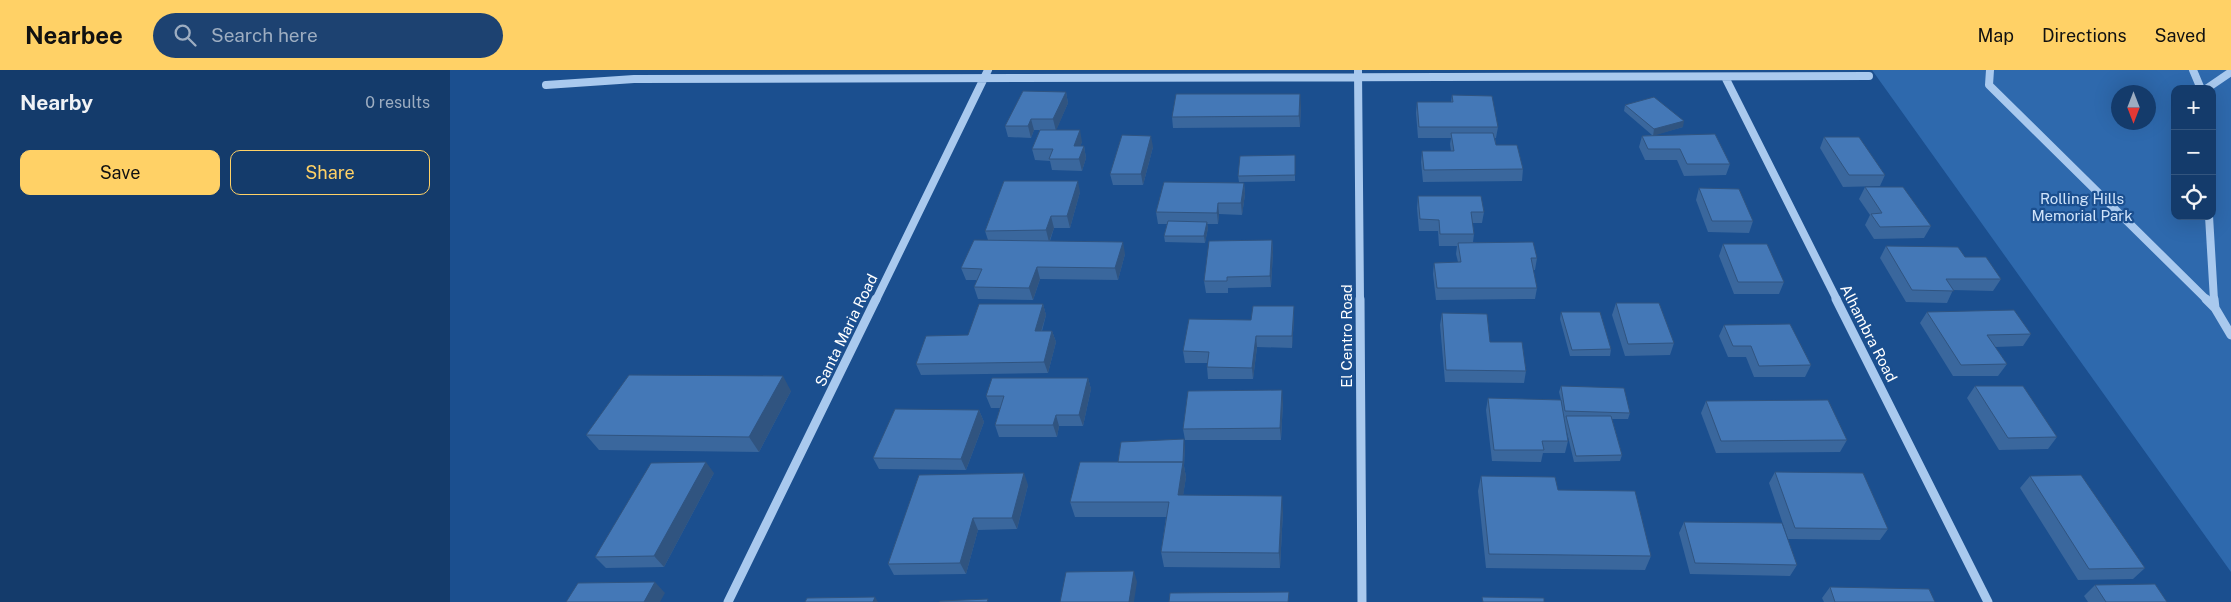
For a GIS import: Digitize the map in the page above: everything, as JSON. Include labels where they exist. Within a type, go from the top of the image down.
[{"type":"street","points":[[1990,70],[1989,85],[2215,308],[2231,334]]},
{"type":"street","points":[[2193,70],[2199,85]]},
{"type":"street","points":[[2212,85],[2231,72]]},
{"type":"street","points":[[546,85],[634,79],[986,74],[1869,76]]},
{"type":"street","name":"Santa Maria Road","points":[[728,602],[986,74]]},
{"type":"street","name":"El Centro Road","points":[[1358,74],[1362,602]]},
{"type":"street","name":"Alhambra Road","points":[[1725,77],[1988,602]]},
{"type":"street","points":[[2209,220],[2215,308]]},
{"type":"green space","name":"Rolling Hills Memorial Park","points":[[1872,70],[2231,70],[2231,572]]},
{"type":"building","points":[[1023,91],[1066,92],[1053,119],[1031,119],[1028,126],[1005,126]]},
{"type":"building","points":[[1176,94],[1300,94],[1299,116],[1172,117]]},
{"type":"building","points":[[1452,95],[1492,96],[1498,127],[1419,127],[1417,102],[1453,102]]},
{"type":"building","points":[[1654,97],[1684,121],[1654,129],[1625,105]]},
{"type":"building","points":[[1040,130],[1080,130],[1074,146],[1084,146],[1079,159],[1049,159],[1053,149],[1032,149]]},
{"type":"building","points":[[1451,133],[1493,133],[1496,145],[1517,145],[1523,169],[1424,170],[1422,151],[1454,151]]},
{"type":"building","points":[[1715,134],[1730,164],[1687,164],[1680,149],[1648,149],[1642,136]]},
{"type":"building","points":[[1122,135],[1151,136],[1141,174],[1110,174]]},
{"type":"building","points":[[1824,137],[1859,137],[1885,175],[1849,175]]},
{"type":"building","points":[[1295,155],[1295,175],[1238,176],[1240,156]]},
{"type":"building","points":[[1004,181],[1078,181],[1067,216],[1051,216],[1046,230],[985,231]]},
{"type":"building","points":[[1164,182],[1244,183],[1241,203],[1218,203],[1217,213],[1156,212]]},
{"type":"building","points":[[1865,187],[1903,187],[1931,226],[1880,227],[1871,214],[1882,213]]},
{"type":"building","points":[[1699,188],[1739,189],[1753,221],[1712,221]]},
{"type":"building","points":[[1418,196],[1481,196],[1484,212],[1471,212],[1474,234],[1440,234],[1439,220],[1420,219]]},
{"type":"building","points":[[1168,221],[1207,222],[1204,236],[1164,236]]},
{"type":"building","points":[[974,240],[1123,242],[1115,268],[1037,267],[1029,288],[974,287],[982,269],[961,268]]},
{"type":"building","points":[[1272,240],[1270,276],[1227,277],[1227,281],[1204,281],[1209,241]]},
{"type":"building","points":[[1533,242],[1537,258],[1531,258],[1537,288],[1437,288],[1434,263],[1461,262],[1458,243]]},
{"type":"building","points":[[1723,244],[1767,244],[1784,282],[1738,282]]},
{"type":"building","points":[[1886,246],[1958,247],[1965,257],[1986,257],[2001,279],[1946,279],[1954,291],[1912,290]]},
{"type":"building","points":[[1616,303],[1659,303],[1674,343],[1628,344]]},
{"type":"building","points":[[979,304],[1043,304],[1035,331],[1052,331],[1044,362],[916,364],[926,336],[968,335]]},
{"type":"building","points":[[1253,306],[1294,306],[1292,336],[1256,336],[1252,368],[1207,367],[1209,352],[1183,351],[1189,319],[1251,320]]},
{"type":"building","points":[[2014,310],[2031,334],[1987,335],[2007,364],[1961,365],[1927,312]]},
{"type":"building","points":[[1561,312],[1600,312],[1611,349],[1572,350]]},
{"type":"building","points":[[1442,313],[1487,314],[1490,342],[1522,342],[1526,371],[1446,370]]},
{"type":"building","points":[[1790,324],[1811,365],[1759,366],[1751,346],[1733,346],[1724,325]]},
{"type":"building","points":[[629,375],[783,376],[749,437],[586,435]]},
{"type":"building","points":[[992,378],[1088,378],[1079,415],[1056,415],[1053,425],[995,425],[1004,396],[986,396]]},
{"type":"building","points":[[1561,386],[1624,388],[1630,413],[1565,411]]},
{"type":"building","points":[[1975,386],[2023,386],[2057,437],[2008,438]]},
{"type":"building","points":[[1282,390],[1280,428],[1183,429],[1188,391]]},
{"type":"building","points":[[1488,398],[1561,400],[1568,441],[1542,441],[1544,450],[1494,450]]},
{"type":"building","points":[[1828,400],[1847,440],[1721,441],[1706,401]]},
{"type":"building","points":[[895,409],[979,410],[961,459],[873,458]]},
{"type":"building","points":[[1566,416],[1611,416],[1622,455],[1576,456]]},
{"type":"building","points":[[1184,439],[1183,462],[1118,462],[1121,442]]},
{"type":"building","points":[[706,462],[654,556],[595,557],[651,463]]},
{"type":"building","points":[[1080,462],[1183,462],[1178,495],[1282,496],[1279,553],[1161,552],[1169,502],[1070,502]]},
{"type":"building","points":[[1775,472],[1863,473],[1888,529],[1795,528]]},
{"type":"building","points":[[1024,473],[1012,518],[973,518],[960,563],[888,564],[919,475]]},
{"type":"building","points":[[2081,475],[2145,568],[2089,569],[2030,476]]},
{"type":"building","points":[[1481,476],[1555,477],[1558,490],[1635,491],[1651,556],[1489,554]]},
{"type":"building","points":[[1684,522],[1782,523],[1797,565],[1695,563]]},
{"type":"building","points":[[1134,571],[1129,602],[1060,602],[1066,572]]},
{"type":"building","points":[[655,582],[644,602],[566,602],[578,583]]},
{"type":"building","points":[[2155,584],[2167,602],[2106,602],[2095,585]]},
{"type":"building","points":[[1830,587],[1929,589],[1935,602],[1835,602]]},
{"type":"building","points":[[1289,592],[1288,602],[1169,602],[1170,593]]},
{"type":"building","points":[[875,597],[873,602],[805,602],[807,598]]},
{"type":"building","points":[[1482,597],[1544,598],[1544,602],[1483,602]]},
{"type":"building","points":[[988,599],[987,602],[939,602],[940,601]]}]
